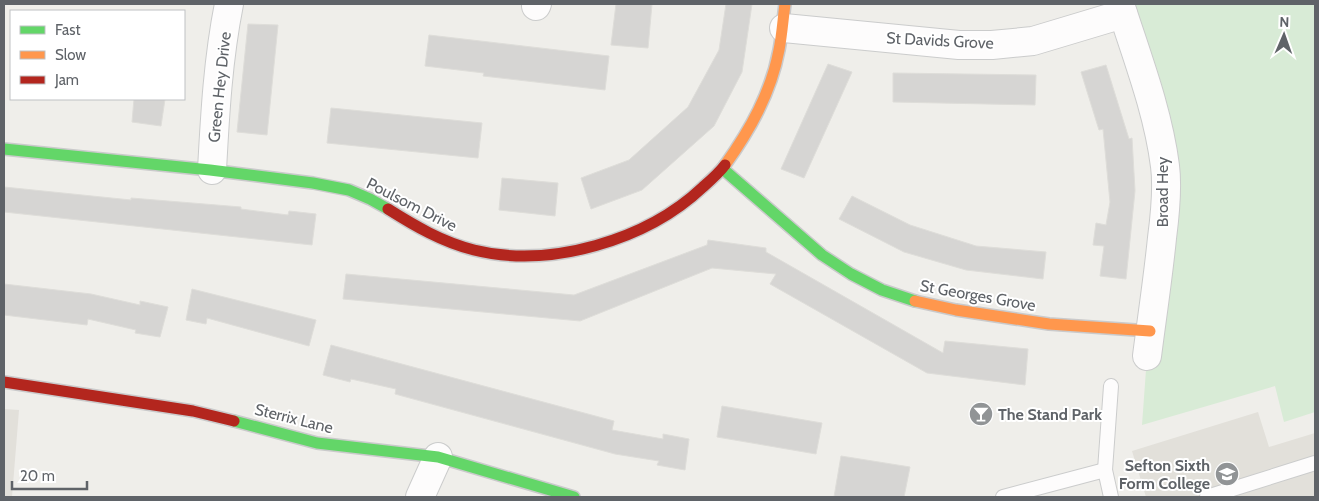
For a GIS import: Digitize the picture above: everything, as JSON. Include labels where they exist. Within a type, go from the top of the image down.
[{"type":"street","name":"Green Hey Drive","points":[[212,170],[216,93],[229,4]]},
{"type":"street","name":"St Davids Grove","points":[[784,16],[959,45],[992,45],[1033,41],[1122,9]]},
{"type":"street","name":"Broad Hey","points":[[1122,9],[1154,114],[1165,167],[1166,198],[1149,343]]},
{"type":"street","name":"Poulsom Drive","points":[[4,149],[212,170],[339,187],[365,196],[446,242],[475,250],[537,256],[578,250],[612,242],[642,230],[668,216],[695,196],[723,169],[755,120],[766,95],[778,58],[784,16]]},
{"type":"street","name":"St Georges Grove","points":[[723,169],[822,255],[851,274],[882,290],[914,301],[956,310],[1049,324],[1149,343]]},
{"type":"street","name":"Sterrix Lane","points":[[4,382],[193,411],[318,443],[438,457],[574,497]]},
{"type":"street","points":[[420,497],[438,457]]},
{"type":"lane","points":[[1111,386],[1105,470],[1111,497]]},
{"type":"lane","points":[[1207,497],[1315,463]]},
{"type":"lane","points":[[1003,497],[1105,470]]},
{"type":"shaded area","points":[[4,409],[19,410],[12,497],[4,497]]},
{"type":"shaded area","name":"Sefton Sixth Form College","points":[[1258,412],[1269,447],[1315,433],[1315,497],[1146,497],[1132,451]]},
{"type":"green space","points":[[1120,4],[1315,4],[1315,412],[1284,422],[1275,386],[1142,425],[1147,356],[1166,198]]},
{"type":"building","points":[[616,4],[652,4],[648,48],[611,45]]},
{"type":"building","points":[[726,4],[752,4],[742,72],[714,126],[642,190],[591,209],[581,178],[629,160],[688,107],[719,50]]},
{"type":"building","points":[[248,24],[278,25],[267,135],[237,132]]},
{"type":"building","points":[[429,35],[609,56],[605,90],[483,76],[484,73],[425,66]]},
{"type":"building","points":[[828,64],[852,72],[804,178],[781,169]]},
{"type":"building","points":[[1106,65],[1129,139],[1132,138],[1135,191],[1126,279],[1100,276],[1104,246],[1093,245],[1096,223],[1106,225],[1110,202],[1103,129],[1099,130],[1081,72]]},
{"type":"building","points":[[893,73],[1036,75],[1035,105],[893,102]]},
{"type":"building","points":[[134,100],[165,100],[161,126],[132,122]]},
{"type":"building","points":[[331,108],[482,123],[478,158],[327,143]]},
{"type":"building","points":[[502,178],[558,183],[555,216],[499,210]]},
{"type":"building","points":[[4,187],[131,200],[131,198],[241,207],[241,209],[288,215],[289,211],[316,214],[312,245],[4,212]]},
{"type":"building","points":[[852,196],[910,225],[976,246],[1046,252],[1043,279],[966,270],[904,252],[839,219]]},
{"type":"building","points":[[708,240],[766,248],[766,252],[943,353],[945,341],[1028,349],[1025,385],[927,373],[770,284],[776,274],[712,268],[580,321],[343,299],[346,274],[574,295],[707,245]]},
{"type":"building","points":[[4,284],[91,294],[140,305],[140,301],[168,307],[160,337],[135,333],[136,330],[88,319],[87,325],[4,315]]},
{"type":"building","points":[[192,289],[316,320],[309,346],[207,318],[206,324],[186,320]]},
{"type":"building","points":[[331,345],[614,421],[612,430],[663,439],[663,434],[689,439],[685,470],[657,465],[659,461],[615,454],[395,394],[396,389],[351,379],[350,382],[323,375]]},
{"type":"building","points":[[722,406],[822,423],[816,454],[717,437]]},
{"type":"building","points":[[841,456],[910,467],[904,497],[834,497]]},
{"type":"traffic: fast","points":[[4,149],[210,170],[313,183],[349,190],[388,209]]},
{"type":"traffic: fast","points":[[723,169],[822,255],[851,274],[882,290],[915,301]]},
{"type":"traffic: fast","points":[[234,421],[317,443],[438,457],[574,497]]},
{"type":"traffic: slow","points":[[725,165],[751,125],[771,81],[779,50],[785,4]]},
{"type":"traffic: slow","points":[[915,301],[956,310],[1049,324],[1150,331]]},
{"type":"traffic: jam","points":[[388,209],[440,238],[474,250],[503,255],[534,256],[565,252],[596,245],[626,235],[654,222],[680,206],[718,174],[725,165]]},
{"type":"traffic: jam","points":[[4,382],[193,411],[234,421]]},
{"type":"place","name":"The Stand Park","points":[[981,414]]},
{"type":"place","name":"Sefton Sixth Form College","points":[[1227,474]]}]
